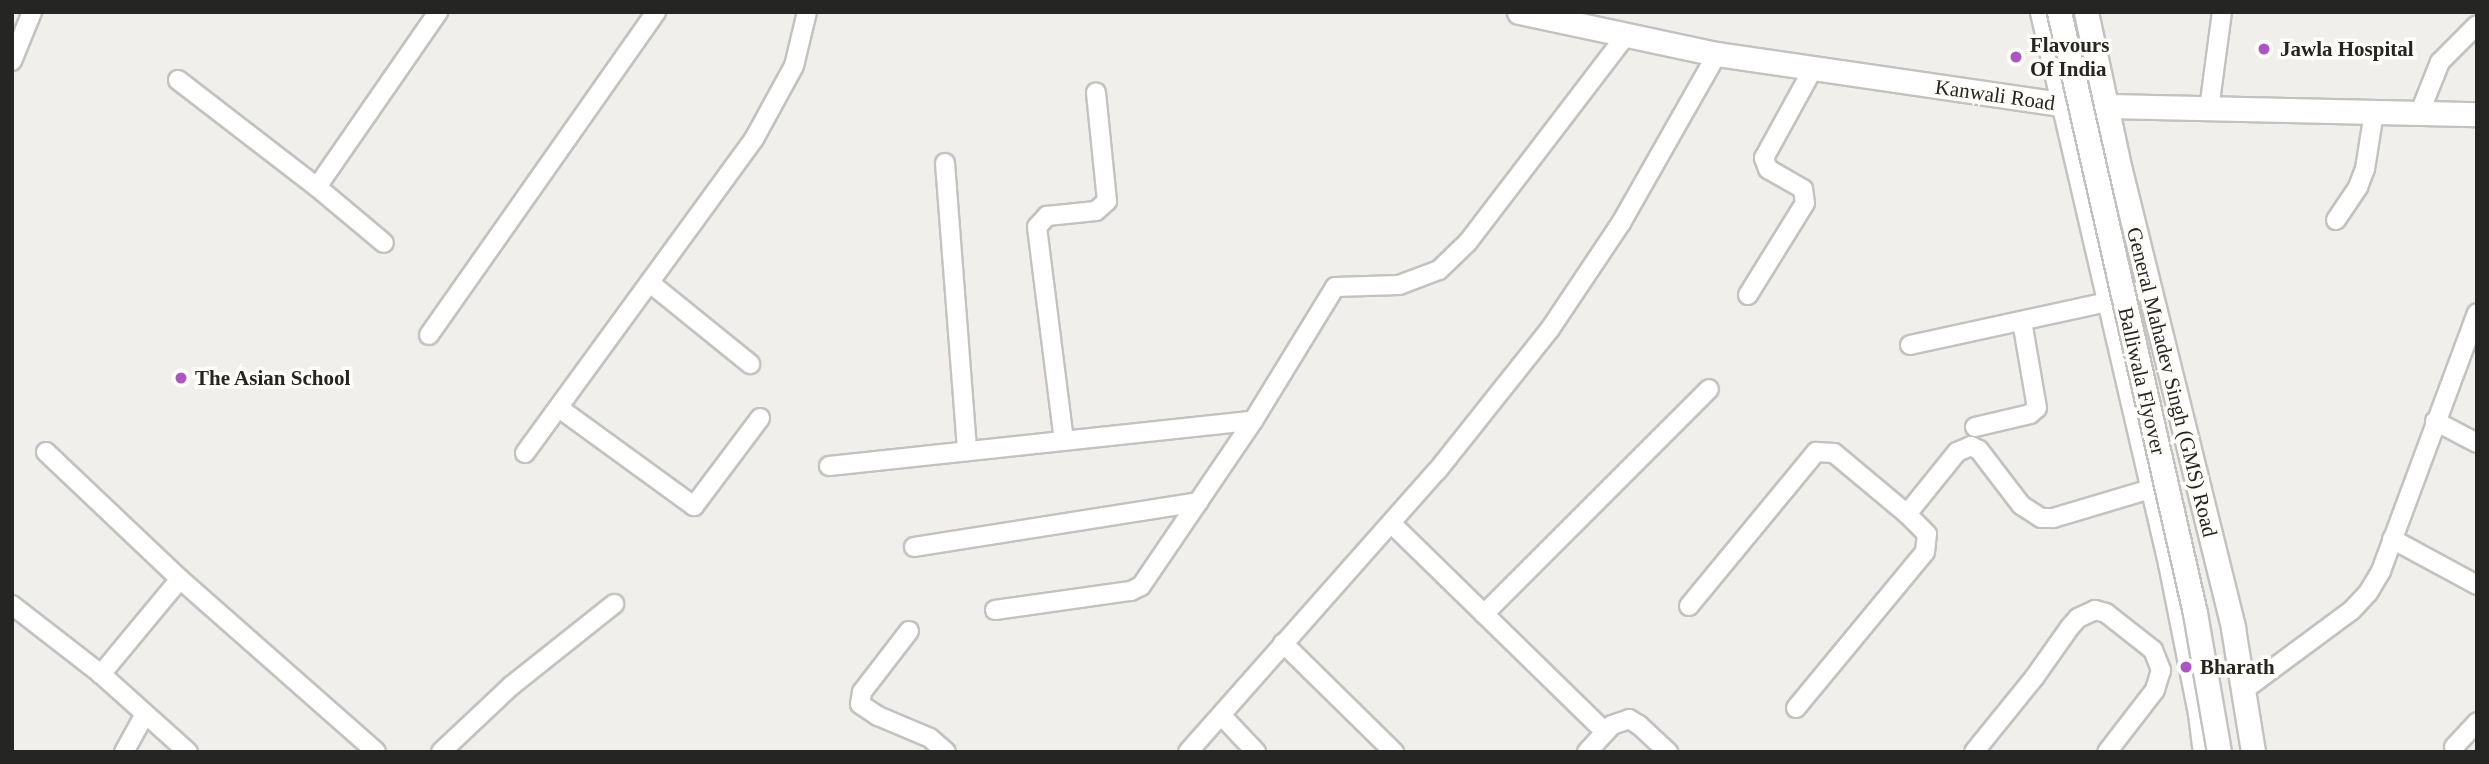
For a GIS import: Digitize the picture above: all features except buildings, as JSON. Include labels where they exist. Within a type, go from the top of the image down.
[{"type":"street","points":[[12,61],[32,12]]},
{"type":"street","points":[[429,335],[656,12]]},
{"type":"street","points":[[525,453],[650,283],[775,105],[794,66],[807,12]]},
{"type":"street","name":"Kanwali Road","points":[[1519,12],[1717,54],[2065,105],[2477,114]]},
{"type":"street","name":"General Mahadev Singh (GMS) Road","points":[[2042,12],[2150,489],[2170,563],[2200,713],[2204,752]]},
{"type":"street","name":"Balliwala Flyover","points":[[2059,12],[2195,612],[2219,752]]},
{"type":"street","name":"Balliwala Flyover","points":[[2070,12],[2225,693],[2235,752]]},
{"type":"street","name":"General Mahadev Singh (GMS) Road","points":[[2086,12],[2149,288],[2233,628],[2253,752]]},
{"type":"street","points":[[2210,109],[2222,12]]},
{"type":"street","points":[[317,187],[430,14]]},
{"type":"street","points":[[2420,112],[2440,62],[2477,25]]},
{"type":"street","points":[[995,610],[1131,591],[1141,586],[1253,421],[1335,287],[1399,285],[1439,270],[1468,242],[1626,36]]},
{"type":"street","points":[[1188,752],[1437,471],[1550,329],[1589,274],[1717,54]]},
{"type":"street","points":[[1748,295],[1805,203],[1804,189],[1768,169],[1764,158],[1813,69]]},
{"type":"street","points":[[178,80],[317,187],[384,243]]},
{"type":"street","points":[[1064,441],[1037,227],[1046,216],[1096,211],[1107,201],[1096,93]]},
{"type":"street","points":[[2336,220],[2365,169],[2374,112]]},
{"type":"street","points":[[945,163],[967,451]]},
{"type":"street","points":[[650,283],[750,364]]},
{"type":"street","points":[[1910,345],[2107,302],[2149,288]]},
{"type":"street","points":[[2244,690],[2352,610],[2368,593],[2392,539],[2477,313]]},
{"type":"street","points":[[1975,427],[2030,414],[2037,408],[2022,321]]},
{"type":"street","points":[[2122,367],[2142,356],[2166,359]]},
{"type":"street","points":[[1484,614],[1709,389]]},
{"type":"street","points":[[559,408],[694,506],[760,418]]},
{"type":"street","points":[[829,466],[1253,421]]},
{"type":"street","points":[[2435,421],[2477,443]]},
{"type":"street","points":[[1908,514],[1957,452],[1970,446],[1979,450],[2021,505],[2040,518],[2053,518],[2150,489]]},
{"type":"street","points":[[46,452],[180,579],[376,752]]},
{"type":"street","points":[[1689,606],[1816,452],[1834,453],[1908,514],[1927,534],[1924,552],[1796,708]]},
{"type":"street","points":[[914,547],[1198,502]]},
{"type":"street","points":[[1391,523],[1605,732]]},
{"type":"street","points":[[2392,539],[2477,585]]},
{"type":"street","points":[[101,674],[180,579]]},
{"type":"street","points":[[441,752],[511,686],[614,604]]},
{"type":"street","points":[[12,606],[101,674],[188,752]]},
{"type":"street","points":[[1974,752],[2034,678],[2070,627],[2078,618],[2095,610],[2105,612],[2153,650],[2161,670],[2155,690],[2107,752]]},
{"type":"street","points":[[909,631],[862,692],[860,704],[871,713],[930,738],[946,752]]},
{"type":"street","points":[[1283,643],[1393,752]]},
{"type":"street","points":[[124,752],[145,714]]},
{"type":"street","points":[[1221,715],[1256,752]]},
{"type":"street","points":[[1587,752],[1619,720],[1629,719],[1668,752]]},
{"type":"street","points":[[2454,747],[2477,722]]},
{"type":"place","name":"Jawla Hospital","points":[[2264,49]]},
{"type":"place","name":"Flavours Of India","points":[[2016,57]]},
{"type":"place","name":"The Asian School","points":[[181,378]]},
{"type":"place","name":"Bharath","points":[[2186,667]]}]
